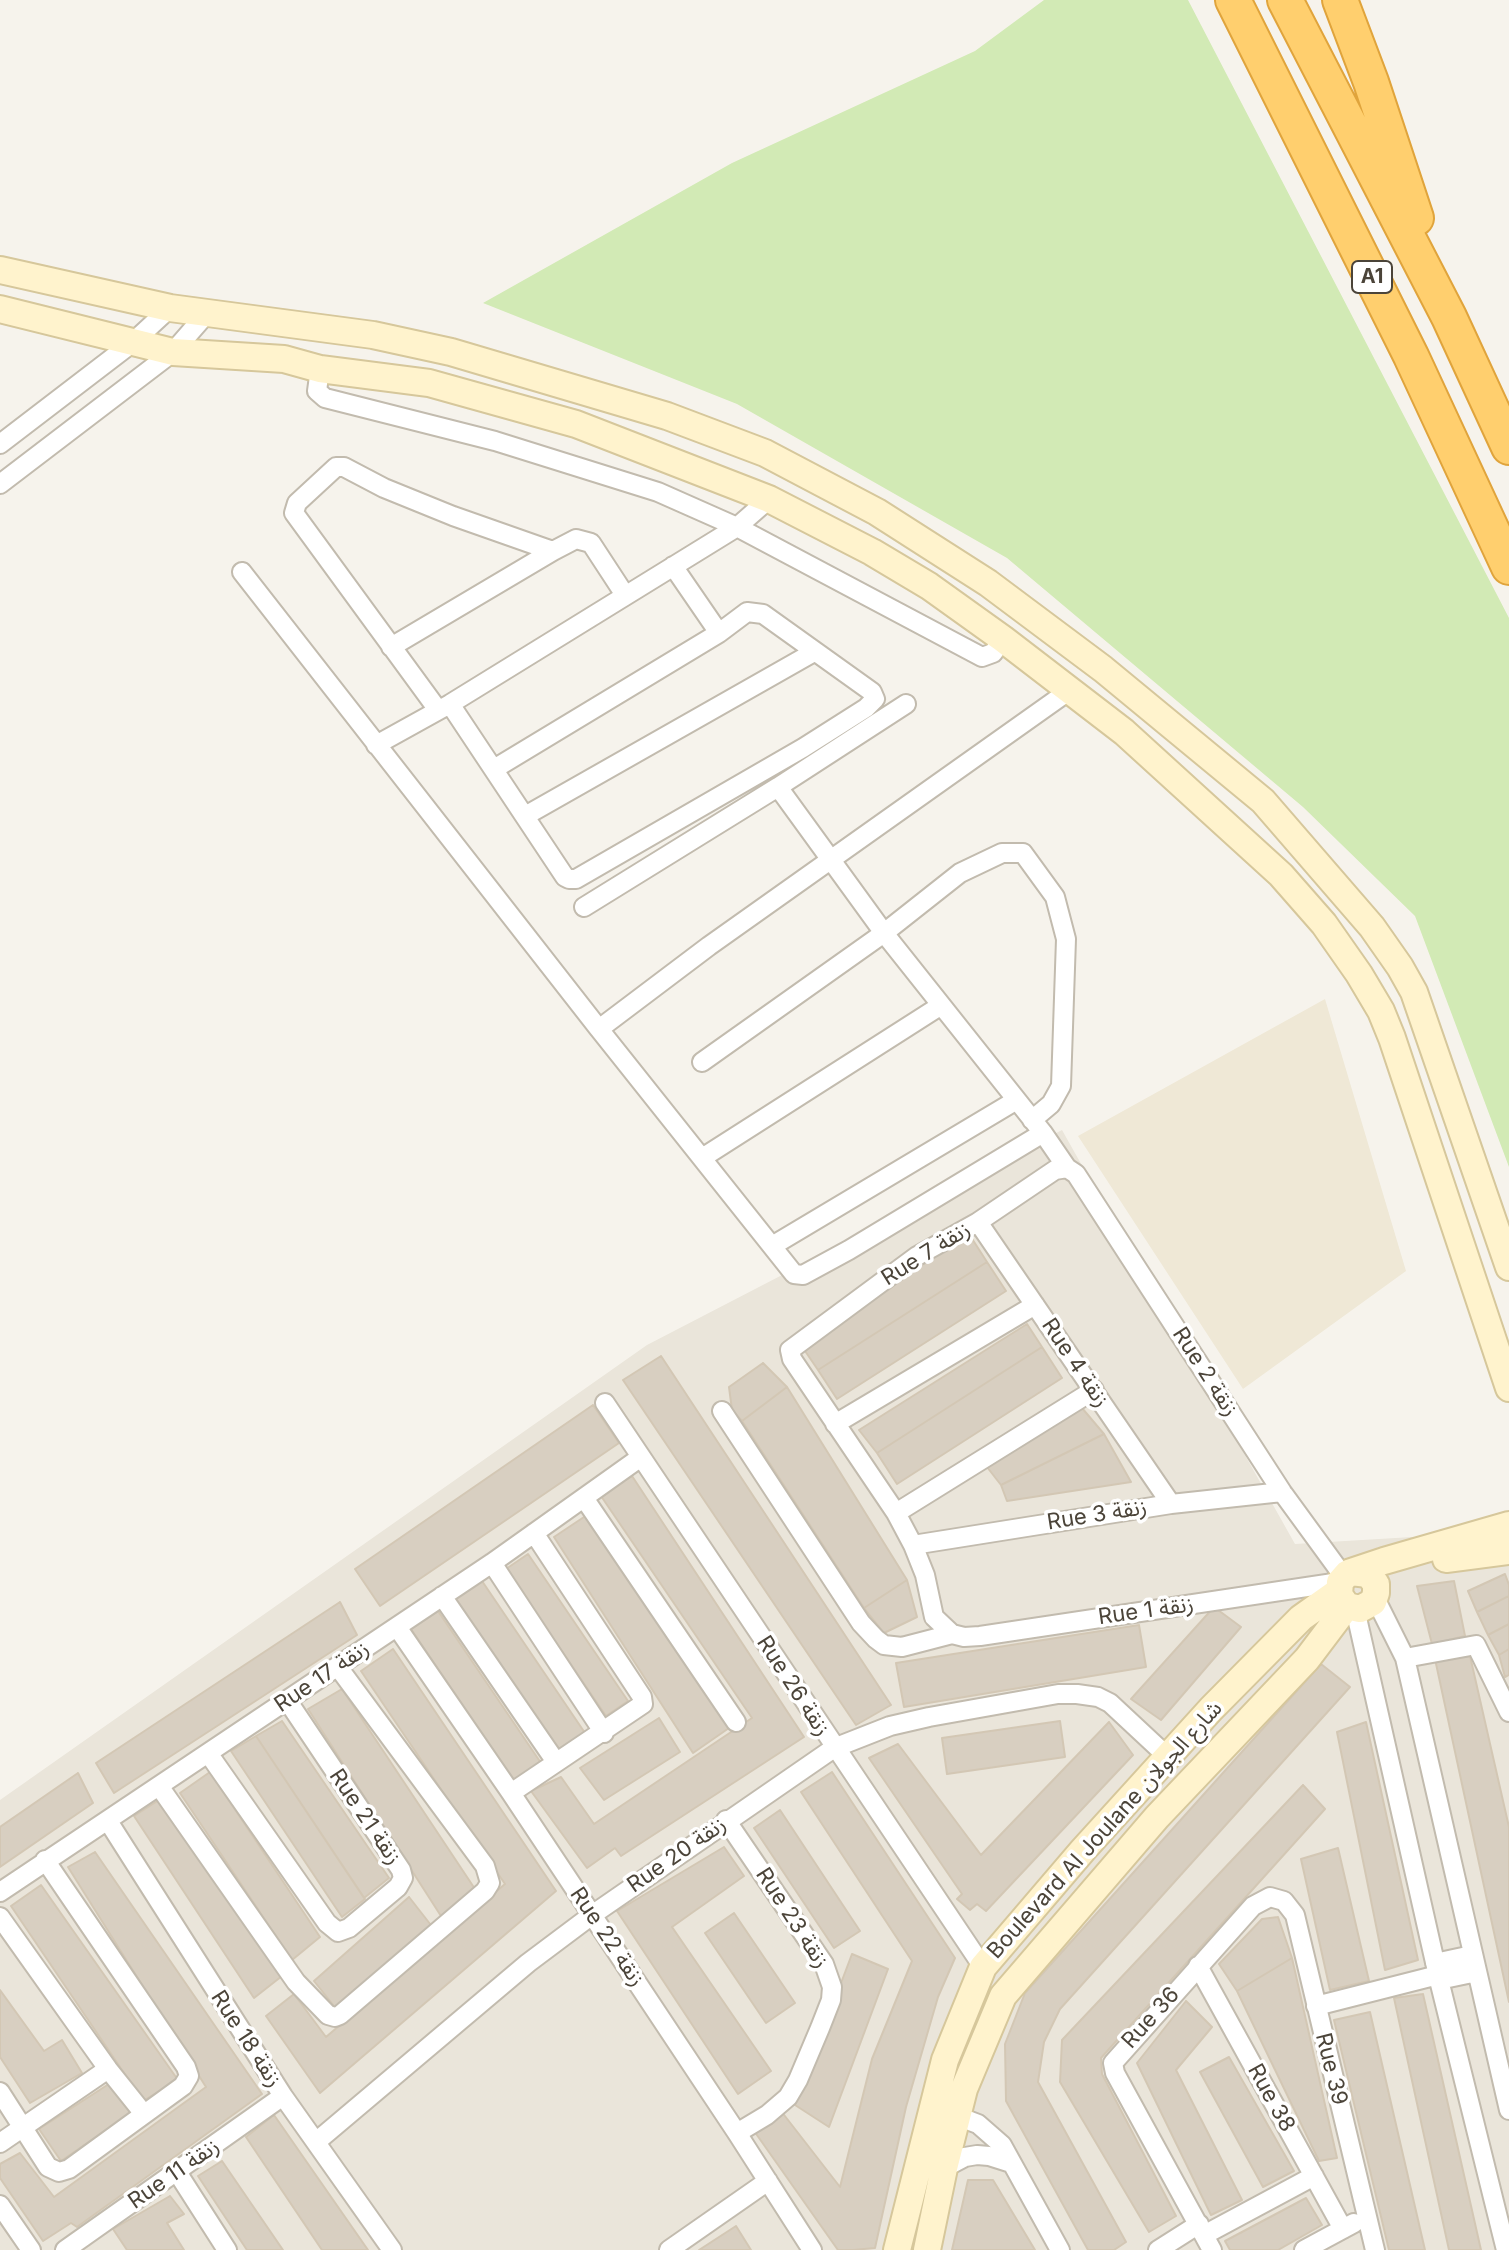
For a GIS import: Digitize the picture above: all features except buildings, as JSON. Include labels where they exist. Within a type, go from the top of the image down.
[{"type":"highway","name":"A1","points":[[1233,0],[1411,356],[1509,567]]},
{"type":"highway","name":"A1","points":[[1285,0],[1449,317],[1509,447]]},
{"type":"highway","points":[[1340,0],[1371,82],[1449,317]]},
{"type":"street","points":[[0,270],[170,308],[373,335],[438,349],[667,416],[765,453],[877,512],[988,583],[1103,669],[1263,801],[1372,927],[1414,992],[1509,1267]]},
{"type":"street","points":[[0,444],[132,343],[170,308]]},
{"type":"street","points":[[0,309],[173,352],[284,359],[320,369],[429,383],[576,424],[769,499],[929,586],[1070,690],[1166,769],[1281,875],[1324,924],[1381,1011],[1397,1051],[1509,1388]]},
{"type":"street","points":[[0,484],[173,352],[207,313]]},
{"type":"street","points":[[320,369],[317,391],[325,398],[495,441],[658,492],[737,527],[982,657],[993,653],[1003,639]]},
{"type":"street","points":[[494,769],[719,633],[747,612],[763,614],[872,692],[875,699],[872,704],[803,748],[576,879],[565,877],[494,769],[391,647],[294,513],[297,503],[336,467],[344,467],[384,488],[453,516],[553,551]]},
{"type":"street","points":[[376,745],[444,707],[737,527],[769,499]]},
{"type":"street","points":[[391,647],[576,539],[591,543],[625,595]]},
{"type":"street","points":[[673,566],[719,633]]},
{"type":"street","points":[[242,572],[794,1274],[803,1275],[1037,1126],[1061,1086],[1066,939],[1055,897],[1023,853],[1002,853],[960,873],[884,933],[702,1062]]},
{"type":"street","points":[[525,816],[814,652]]},
{"type":"street","points":[[599,1029],[709,946],[1070,690]]},
{"type":"street","points":[[584,907],[906,704]]},
{"type":"street","name":"Rue 2 زنقة","points":[[778,787],[940,1006],[1067,1168],[1076,1174],[1282,1492],[1353,1590]]},
{"type":"street","points":[[702,1158],[940,1006]]},
{"type":"street","points":[[772,1246],[1015,1101]]},
{"type":"street","name":"Rue 7 زنقة","points":[[835,1424],[792,1359],[790,1350],[917,1256],[978,1222],[1055,1170],[1067,1168]]},
{"type":"street","name":"Rue 4 زنقة","points":[[978,1222],[1171,1504]]},
{"type":"street","points":[[952,1634],[934,1617],[925,1575],[896,1513],[835,1424],[1035,1305]]},
{"type":"street","points":[[896,1513],[1094,1390]]},
{"type":"street","name":"Rue 26 زنقة","points":[[605,1403],[983,1967]]},
{"type":"street","name":"Rue 1 زنقة","points":[[722,1411],[861,1623],[884,1645],[902,1647],[952,1634],[980,1636],[1353,1590]]},
{"type":"street","name":"Rue 17 زنقة","points":[[0,1892],[492,1563],[641,1457]]},
{"type":"street","name":"Rue 3 زنقة","points":[[913,1545],[1171,1504],[1282,1492]]},
{"type":"street","points":[[584,1498],[736,1722]]},
{"type":"street","points":[[1353,1590],[1509,1525]]},
{"type":"street","points":[[511,1793],[643,1704],[642,1697],[534,1533]]},
{"type":"street","points":[[1353,1590],[1426,1562],[1509,1551]]},
{"type":"street","points":[[492,1563],[604,1733]]},
{"type":"street","points":[[1353,1590],[1405,1658],[1474,1963],[1505,2073],[1509,2110]]},
{"type":"street","points":[[1353,1590],[1438,1973],[1506,2250]]},
{"type":"street","name":"Boulevard Al Joulane شارع الجولان","points":[[897,2250],[945,2060],[983,1967],[1083,1850],[1211,1709],[1301,1618],[1353,1590]]},
{"type":"street","name":"Boulevard Al Joulane شارع الجولان","points":[[927,2250],[964,2089],[1003,1996],[1157,1817],[1307,1659],[1353,1590]]},
{"type":"street","points":[[442,1596],[556,1762]]},
{"type":"street","name":"Rue 22 زنقة","points":[[397,1627],[511,1793],[812,2250]]},
{"type":"street","points":[[1405,1658],[1476,1645],[1509,1712]]},
{"type":"street","points":[[159,1786],[296,1982],[328,2015],[340,2015],[485,1891],[490,1883],[485,1866],[338,1667]]},
{"type":"street","name":"Rue 20 زنقة","points":[[316,2142],[474,2007],[592,1915],[834,1748],[890,1726],[1058,1694],[1098,1697],[1119,1710],[1169,1758]]},
{"type":"street","name":"Rue 21 زنقة","points":[[208,1753],[327,1923],[338,1932],[349,1928],[398,1887],[403,1878],[401,1870],[287,1700]]},
{"type":"street","name":"Rue 23 زنقة","points":[[726,1820],[824,1964],[832,1987],[831,2000],[820,2028],[788,2097],[767,2115],[737,2133]]},
{"type":"street","name":"Rue 18 زنقة","points":[[108,1821],[283,2096],[392,2250]]},
{"type":"street","points":[[0,2092],[48,2167],[59,2172],[69,2169],[183,2086],[189,2076],[45,1860]]},
{"type":"street","name":"Rue 36","points":[[1205,2236],[1115,2073],[1113,2063],[1253,1906],[1265,1899],[1275,1898]]},
{"type":"street","name":"Rue 39","points":[[1275,1898],[1284,1901],[1295,1915],[1375,2250]]},
{"type":"street","points":[[0,1917],[108,2069],[144,2114]]},
{"type":"street","points":[[1316,2006],[1474,1963]]},
{"type":"street","name":"Rue 38","points":[[1198,1966],[1343,2229]]},
{"type":"street","points":[[0,2143],[108,2069]]},
{"type":"street","name":"Rue 11 زنقة","points":[[65,2250],[283,2096]]},
{"type":"street","points":[[957,2116],[988,2130],[1002,2145],[1060,2250]]},
{"type":"street","points":[[944,2168],[965,2157],[977,2155],[1011,2163]]},
{"type":"street","points":[[177,2172],[227,2250]]},
{"type":"street","points":[[1158,2250],[1205,2236],[1314,2176]]},
{"type":"street","points":[[669,2250],[768,2181]]},
{"type":"street","points":[[0,2205],[31,2250]]},
{"type":"street","points":[[1304,2250],[1367,2216]]},
{"type":"shaded area","points":[[1325,999],[1406,1271],[1243,1389],[1078,1136]]},
{"type":"shaded area","points":[[1062,1130],[1295,1544],[1496,1532],[1509,1544],[1509,2250],[0,2250],[0,1800],[647,1345]]},
{"type":"green space","points":[[1044,0],[1188,0],[1509,618],[1509,1167],[1415,916],[1303,807],[1007,558],[737,404],[483,303],[732,163],[975,51]]}]
